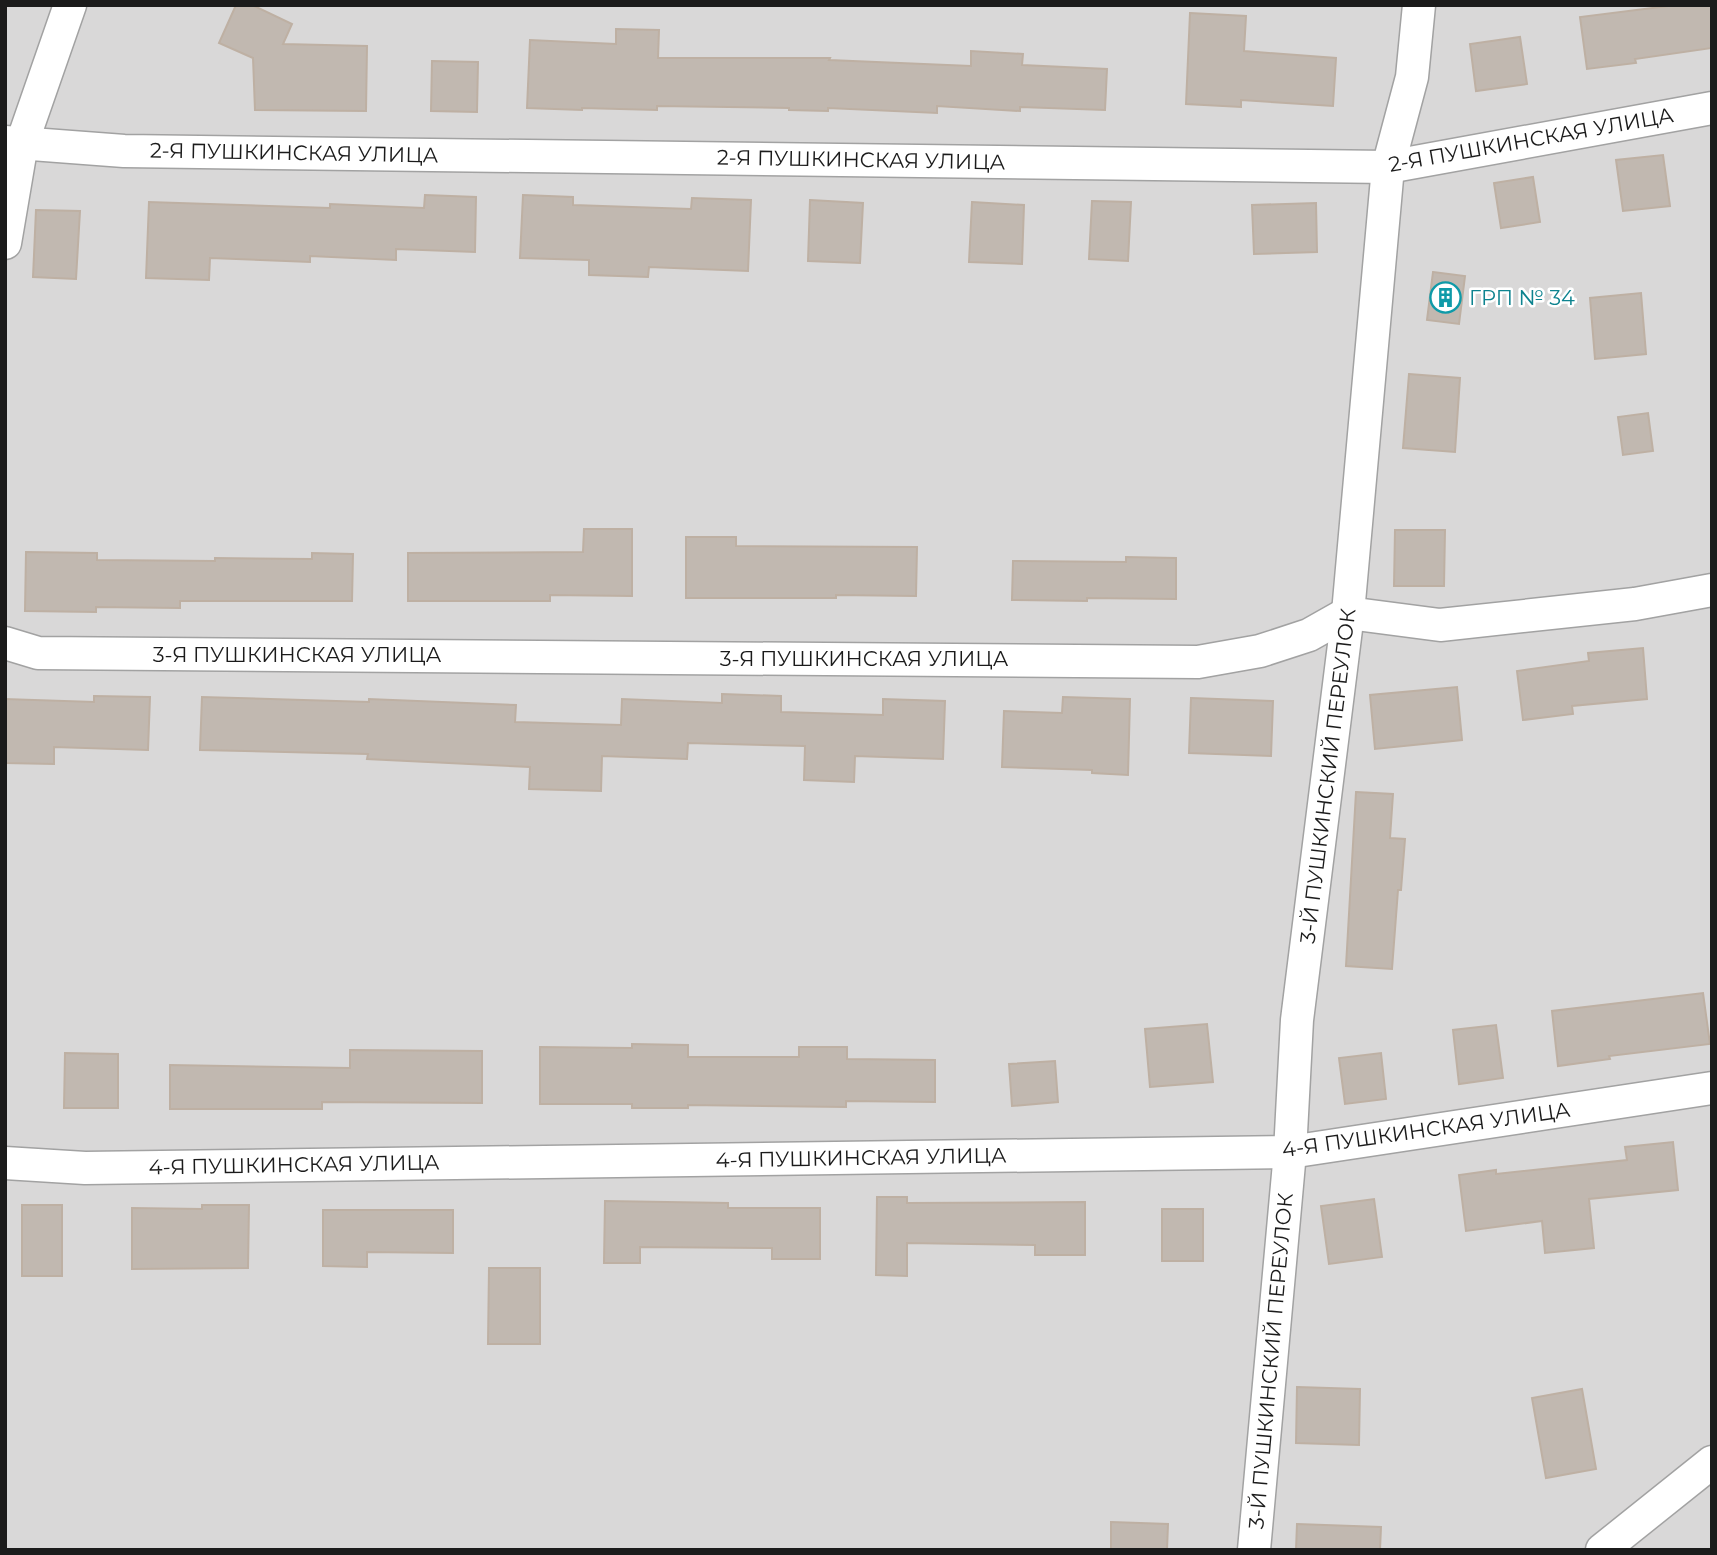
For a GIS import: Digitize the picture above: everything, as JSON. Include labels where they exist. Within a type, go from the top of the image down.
[{"type":"street","points":[[5,243],[14,142],[70,5]]},
{"type":"street","name":"3-Й ПУШКИНСКИЙ ПЕРЕУЛОК","points":[[1254,1550],[1290,1152],[1297,1020],[1348,613],[1388,167],[1412,78],[1419,5]]},
{"type":"street","name":"2-Я ПУШКИНСКАЯ УЛИЦА","points":[[14,142],[124,151],[1388,167],[1712,108]]},
{"type":"street","points":[[1348,613],[1440,625],[1635,604],[1712,590]]},
{"type":"street","name":"3-Я ПУШКИНСКАЯ УЛИЦА","points":[[5,643],[38,653],[1198,662],[1260,651],[1297,639],[1348,613]]},
{"type":"street","name":"4-Я ПУШКИНСКАЯ УЛИЦА","points":[[5,1163],[85,1168],[1290,1152],[1712,1088]]},
{"type":"street","points":[[1602,1550],[1712,1462]]},
{"type":"shaded area","points":[[5,5],[1712,5],[1712,1550],[5,1550]]},
{"type":"building","points":[[236,5],[252,5],[292,24],[283,44],[367,46],[366,111],[255,110],[253,58],[219,43]]},
{"type":"building","points":[[1676,5],[1712,5],[1712,48],[1635,59],[1636,63],[1587,69],[1580,17]]},
{"type":"building","points":[[1190,13],[1246,16],[1244,51],[1336,58],[1333,106],[1241,100],[1241,107],[1186,104]]},
{"type":"building","points":[[616,29],[659,30],[658,58],[830,58],[829,60],[971,66],[971,51],[1023,54],[1022,65],[1107,69],[1105,110],[1020,107],[1020,111],[937,106],[937,113],[828,108],[828,111],[657,106],[657,110],[527,108],[530,40],[616,44]]},
{"type":"building","points":[[1520,37],[1527,84],[1476,91],[1470,44]]},
{"type":"building","points":[[432,61],[478,62],[477,112],[431,111]]},
{"type":"building","points":[[1663,155],[1670,206],[1623,211],[1616,160]]},
{"type":"building","points":[[1533,177],[1540,222],[1501,228],[1494,183]]},
{"type":"building","points":[[425,195],[476,197],[475,252],[396,249],[396,260],[310,256],[310,262],[210,258],[209,280],[146,278],[149,202],[424,208]]},
{"type":"building","points":[[523,195],[573,197],[573,205],[691,209],[692,198],[751,200],[748,271],[649,267],[648,277],[589,275],[589,260],[520,258]]},
{"type":"building","points":[[810,200],[863,203],[860,263],[808,261]]},
{"type":"building","points":[[1092,201],[1131,202],[1128,261],[1089,259]]},
{"type":"building","points":[[972,202],[1024,205],[1022,264],[969,262]]},
{"type":"building","points":[[1316,203],[1317,252],[1254,254],[1252,205]]},
{"type":"building","points":[[36,210],[80,211],[76,279],[33,277]]},
{"type":"building","name":"ГРП № 34","points":[[1433,272],[1465,276],[1459,324],[1427,320]]},
{"type":"building","points":[[1641,293],[1646,354],[1595,359],[1590,298]]},
{"type":"building","points":[[1409,374],[1460,378],[1455,452],[1403,448]]},
{"type":"building","points":[[1648,413],[1653,451],[1623,455],[1618,417]]},
{"type":"building","points":[[584,529],[632,529],[632,596],[550,595],[550,601],[408,601],[408,553],[583,552]]},
{"type":"building","points":[[1395,530],[1445,530],[1444,586],[1394,586]]},
{"type":"building","points":[[686,537],[736,537],[736,546],[917,547],[916,596],[686,598]]},
{"type":"building","points":[[26,552],[97,553],[97,560],[215,561],[215,558],[312,559],[312,553],[353,554],[352,601],[180,601],[180,608],[96,607],[96,612],[25,611]]},
{"type":"building","points":[[1126,557],[1176,558],[1176,599],[1012,600],[1013,561],[1126,562]]},
{"type":"building","points":[[1643,648],[1647,699],[1572,706],[1573,714],[1523,720],[1517,671],[1589,661],[1588,653]]},
{"type":"building","points":[[1457,687],[1462,740],[1375,749],[1370,695]]},
{"type":"building","points":[[722,694],[781,696],[781,712],[883,715],[883,699],[945,701],[943,759],[855,756],[854,782],[804,780],[805,746],[688,743],[687,759],[602,756],[601,791],[529,789],[530,767],[367,759],[368,754],[200,750],[202,697],[369,702],[369,699],[516,705],[515,722],[621,725],[622,699],[722,703]]},
{"type":"building","points":[[94,696],[150,697],[148,750],[54,747],[54,764],[5,763],[5,699],[94,702]]},
{"type":"building","points":[[1063,697],[1130,699],[1128,775],[1092,773],[1092,770],[1002,767],[1004,711],[1062,713]]},
{"type":"building","points":[[1191,698],[1273,701],[1271,756],[1189,753]]},
{"type":"building","points":[[1356,792],[1393,794],[1390,838],[1405,839],[1392,969],[1346,966]]},
{"type":"building","points":[[1703,993],[1710,1044],[1609,1056],[1610,1059],[1558,1066],[1552,1011]]},
{"type":"building","points":[[1207,1024],[1213,1082],[1150,1087],[1145,1029]]},
{"type":"building","points":[[1496,1025],[1503,1078],[1459,1084],[1453,1030]]},
{"type":"building","points":[[632,1044],[688,1045],[688,1057],[799,1057],[799,1047],[847,1047],[847,1059],[935,1060],[935,1102],[846,1101],[846,1107],[688,1105],[688,1108],[632,1108],[632,1104],[540,1104],[540,1047],[632,1048]]},
{"type":"building","points":[[350,1050],[482,1051],[482,1103],[322,1102],[322,1109],[170,1109],[170,1065],[350,1068]]},
{"type":"building","points":[[65,1053],[118,1054],[118,1108],[64,1108]]},
{"type":"building","points":[[1381,1053],[1386,1099],[1345,1104],[1339,1058]]},
{"type":"building","points":[[1055,1061],[1058,1102],[1012,1106],[1009,1064]]},
{"type":"building","points":[[1673,1142],[1678,1190],[1589,1199],[1594,1248],[1545,1253],[1542,1221],[1466,1231],[1459,1175],[1496,1170],[1496,1174],[1627,1160],[1625,1147]]},
{"type":"building","points":[[877,1197],[907,1197],[907,1203],[1085,1202],[1085,1255],[1035,1255],[1035,1245],[907,1243],[907,1276],[876,1275]]},
{"type":"building","points":[[1374,1199],[1382,1257],[1329,1264],[1321,1206]]},
{"type":"building","points":[[605,1201],[728,1203],[728,1208],[820,1208],[820,1259],[772,1259],[772,1248],[640,1247],[640,1263],[604,1263]]},
{"type":"building","points":[[22,1205],[62,1205],[62,1276],[22,1276]]},
{"type":"building","points":[[202,1205],[249,1205],[248,1268],[132,1269],[132,1208],[202,1209]]},
{"type":"building","points":[[1162,1209],[1203,1209],[1203,1261],[1162,1261]]},
{"type":"building","points":[[323,1210],[453,1210],[453,1253],[367,1252],[367,1267],[323,1266]]},
{"type":"building","points":[[489,1268],[540,1268],[540,1344],[488,1344]]},
{"type":"building","points":[[1297,1387],[1360,1389],[1359,1445],[1296,1443]]},
{"type":"building","points":[[1582,1389],[1596,1469],[1546,1478],[1532,1398]]},
{"type":"building","points":[[1111,1522],[1168,1524],[1167,1550],[1111,1550]]},
{"type":"building","points":[[1297,1524],[1381,1527],[1380,1550],[1296,1550]]},
{"type":"place","name":"ГРП № 34","points":[[1446,298]]}]
